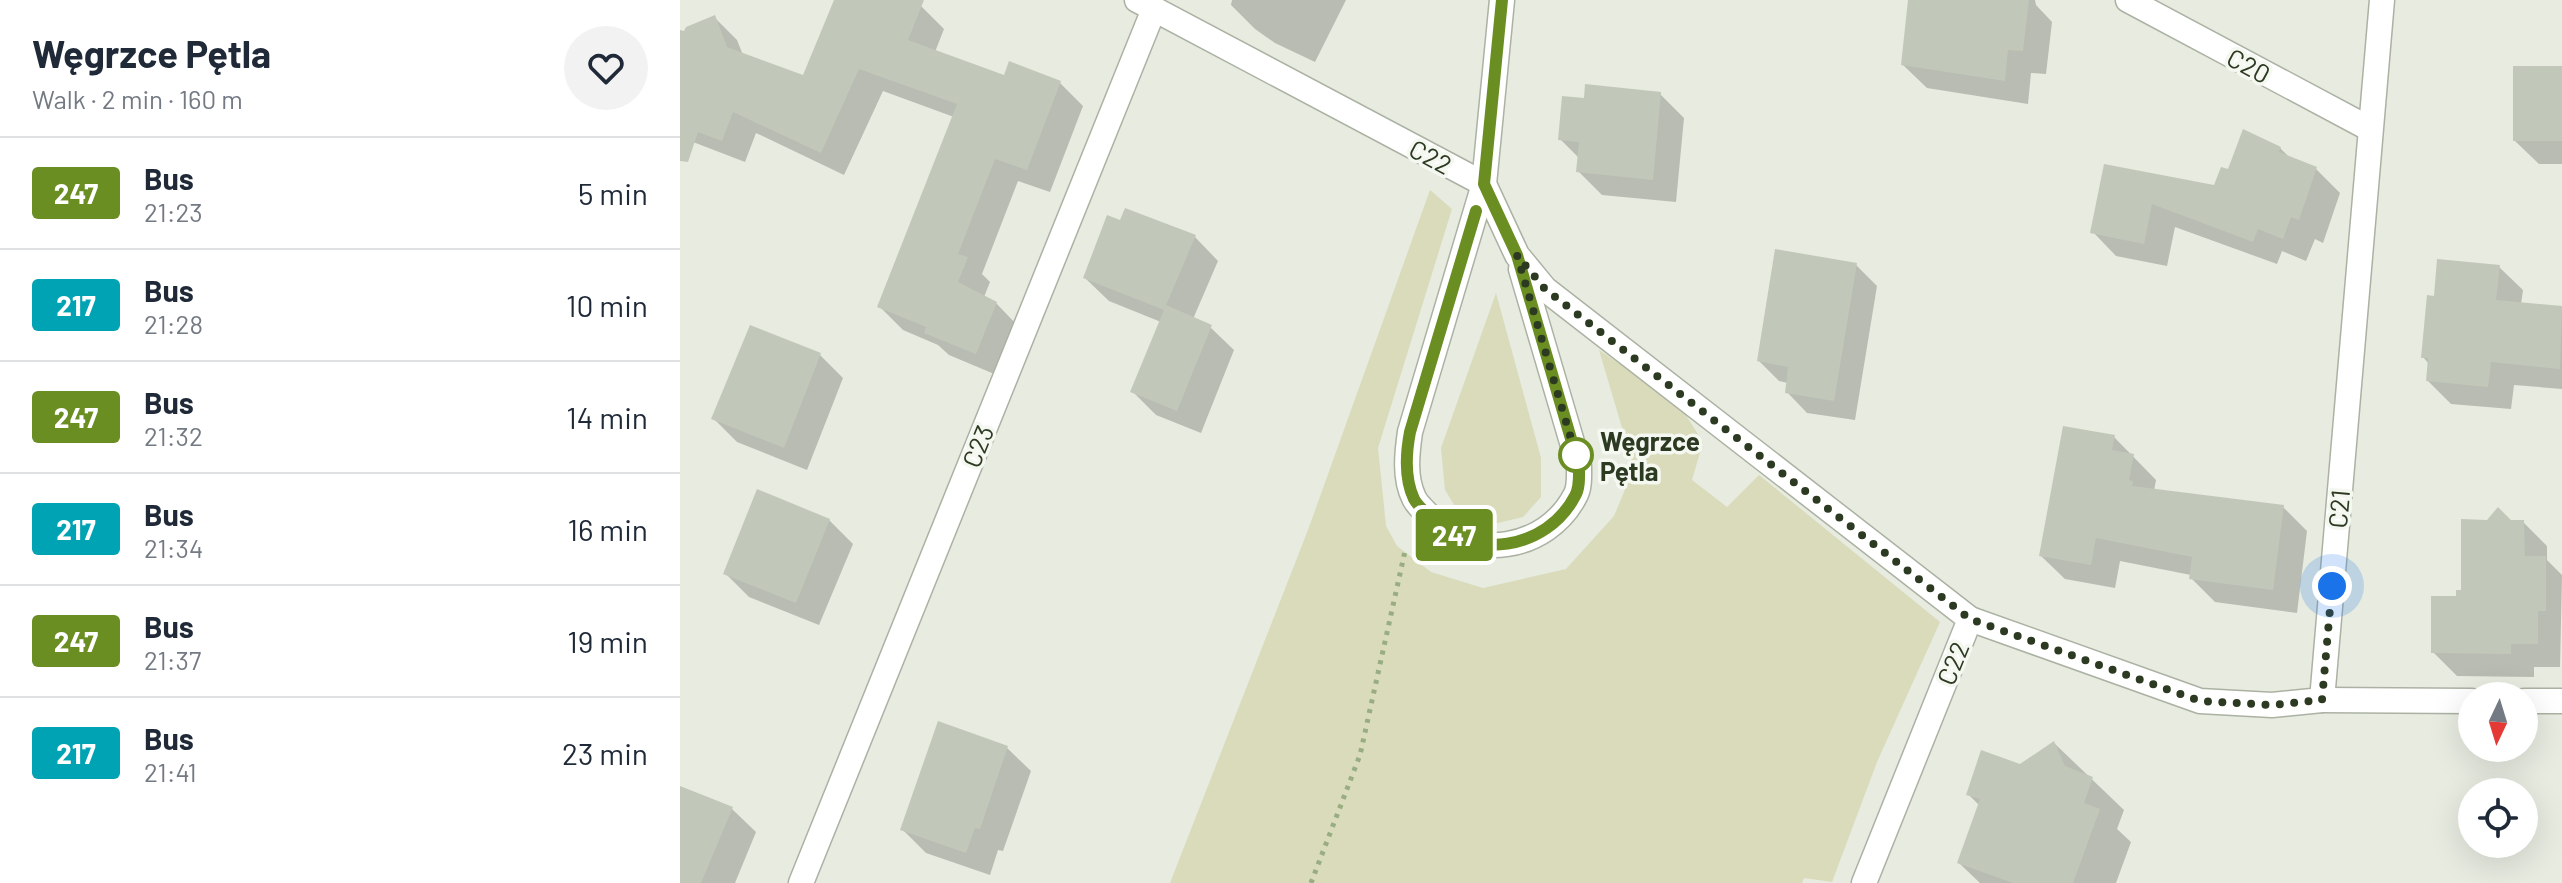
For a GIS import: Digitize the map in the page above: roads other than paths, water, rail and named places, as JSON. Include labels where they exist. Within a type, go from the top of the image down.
[{"type":"street","points":[[1502,0],[1484,184],[1410,432],[1405,459],[1414,499],[1439,526],[1460,538],[1485,546],[1516,544],[1546,530],[1576,495],[1579,466],[1517,255]]},
{"type":"street","name":"C20","points":[[2128,0],[2370,129]]},
{"type":"street","name":"C21","points":[[2322,700],[2382,0]]},
{"type":"street","name":"C22","points":[[1145,5],[1484,184],[1517,255],[1545,289],[1970,619],[1864,883]]},
{"type":"street","name":"C23","points":[[801,883],[1145,5]]},
{"type":"street","points":[[1970,619],[2200,701],[2272,705],[2322,700],[2458,701]]},
{"type":"street","points":[[2538,701],[2562,701]]},
{"type":"place","name":"Węgrzce Pętla","points":[[1576,455]]}]
